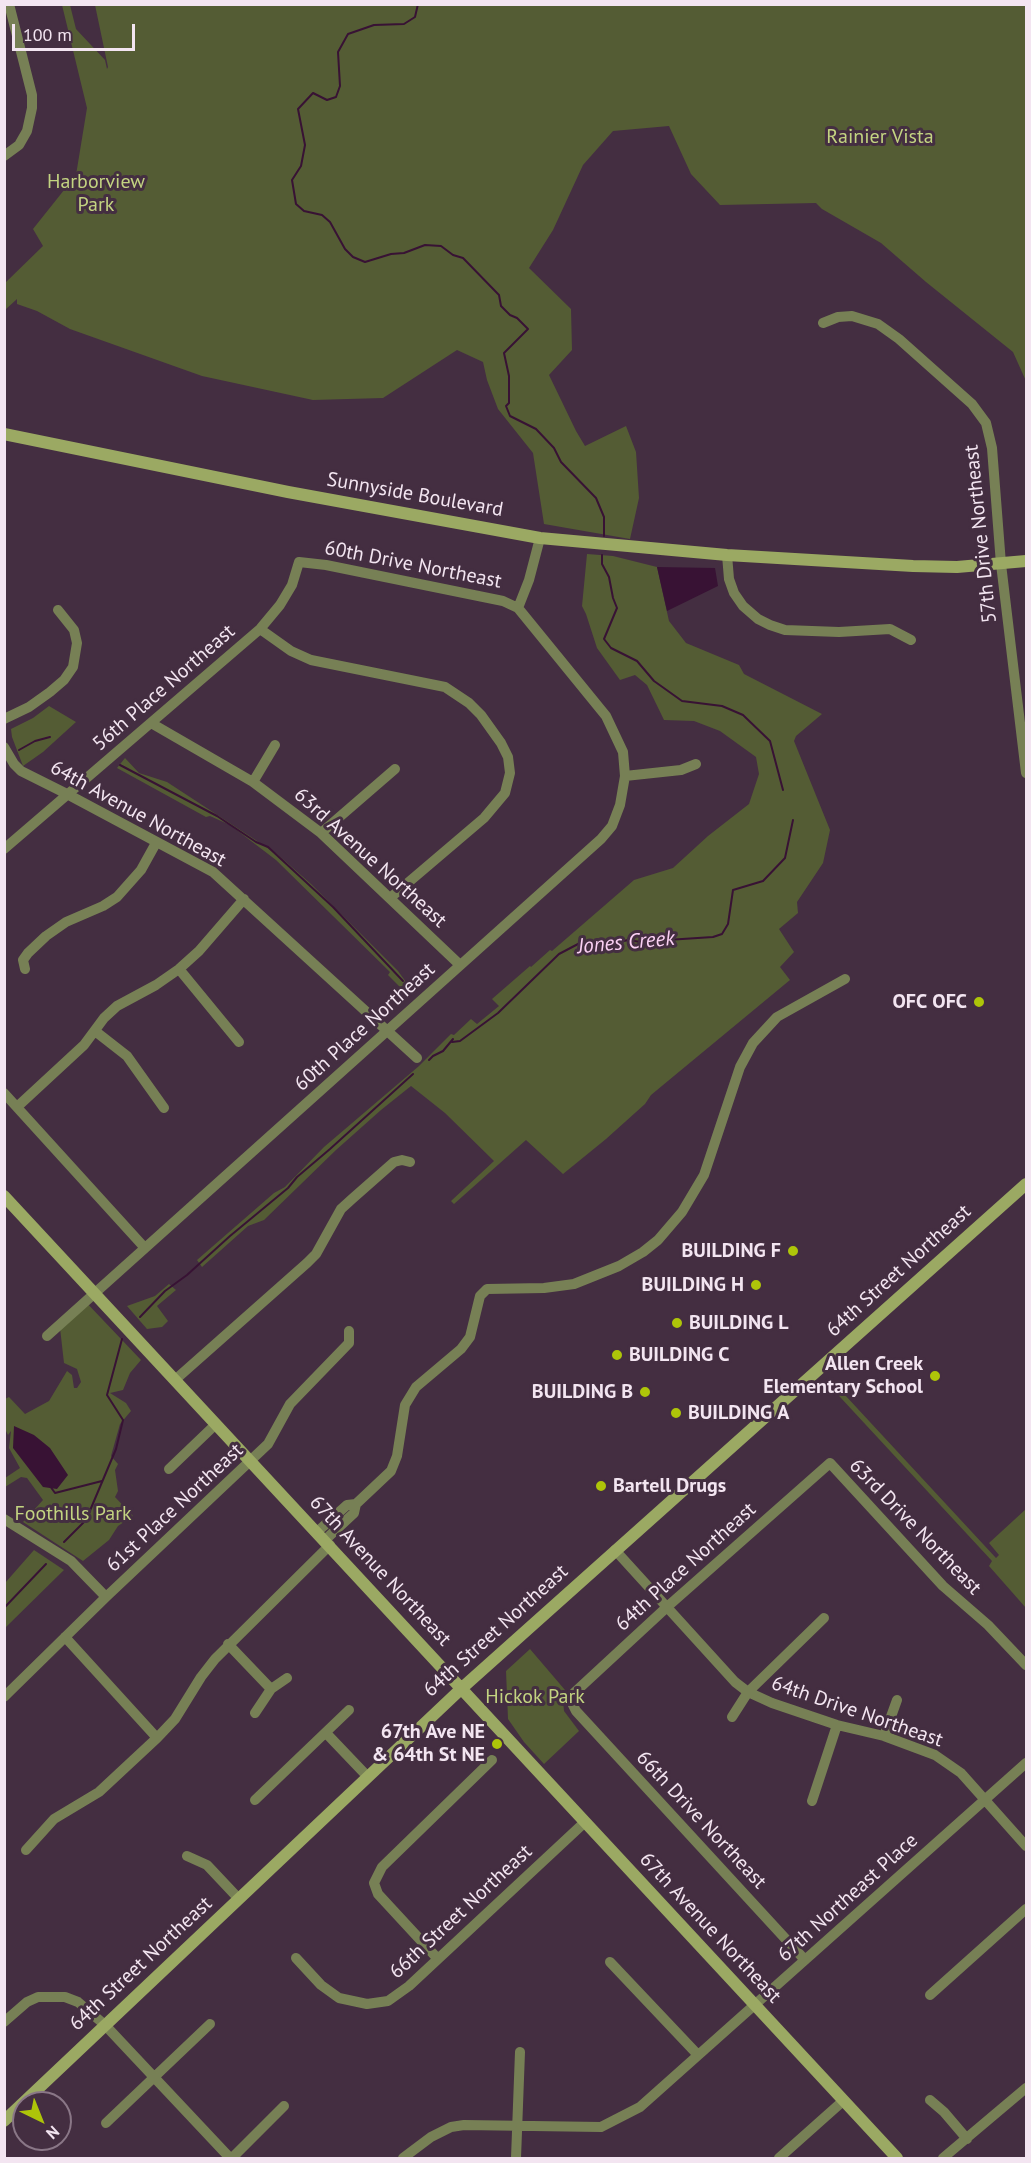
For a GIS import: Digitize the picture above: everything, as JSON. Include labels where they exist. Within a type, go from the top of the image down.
[{"type":"main road","name":"Sunnyside Boulevard","points":[[4,434],[38,443],[277,490],[540,538],[727,555],[913,566],[957,567],[1026,561]]},
{"type":"main road","name":"64th Street Northeast","points":[[4,2121],[462,1688],[1026,1184]]},
{"type":"main road","name":"67th Avenue Northeast","points":[[4,1197],[176,1379],[250,1462],[897,2158]]},
{"type":"street","points":[[4,156],[19,145],[27,131],[31,120],[32,95],[9,4]]},
{"type":"street","name":"57th Drive Northeast","points":[[823,323],[838,318],[859,317],[888,330],[972,404],[986,423],[992,448],[1001,564],[1026,772]]},
{"type":"street","name":"60th Drive Northeast","points":[[518,608],[529,580],[540,538]]},
{"type":"street","points":[[727,555],[729,579],[734,593],[743,606],[758,619],[770,625],[785,630],[839,632],[890,629],[911,640]]},
{"type":"street","name":"60th Drive Northeast","points":[[299,562],[326,565],[503,601],[518,608],[606,716],[623,752],[625,776]]},
{"type":"street","name":"56th Place Northeast","points":[[4,849],[260,629],[280,605],[292,585],[299,562]]},
{"type":"street","points":[[4,719],[29,707],[50,692],[64,680],[73,667],[77,643],[74,630],[58,610]]},
{"type":"street","points":[[260,629],[291,651],[311,660],[425,682],[451,691],[469,703],[481,715],[508,757],[510,773],[505,793],[497,805],[390,898]]},
{"type":"street","name":"63rd Avenue Northeast","points":[[151,723],[253,782],[321,833],[460,965]]},
{"type":"street","points":[[253,782],[275,745]]},
{"type":"street","name":"64th Avenue Northeast","points":[[4,747],[21,771],[213,872],[417,1058]]},
{"type":"street","points":[[625,776],[681,770],[696,764]]},
{"type":"street","points":[[321,833],[395,769]]},
{"type":"street","name":"60th Place Northeast","points":[[47,1336],[601,839],[612,826],[620,805],[625,776]]},
{"type":"street","points":[[25,969],[23,960],[46,936],[66,922],[103,906],[117,897],[141,870],[156,843]]},
{"type":"street","points":[[17,1107],[84,1045],[104,1018],[117,1006],[156,985],[199,951],[244,899]]},
{"type":"street","points":[[179,969],[238,1042]]},
{"type":"street","points":[[26,1850],[54,1819],[99,1792],[157,1738],[175,1719],[201,1677],[228,1644],[324,1539],[347,1505],[357,1504],[391,1471],[399,1449],[401,1421],[405,1405],[416,1387],[461,1348],[470,1337],[480,1296],[487,1289],[544,1288],[574,1284],[619,1266],[658,1240],[682,1212],[704,1174],[740,1067],[753,1043],[777,1017],[845,979]]},
{"type":"street","points":[[95,1031],[127,1056],[164,1108]]},
{"type":"street","points":[[4,1094],[144,1247]]},
{"type":"street","points":[[176,1379],[312,1258],[341,1209],[394,1162],[402,1160],[410,1162]]},
{"type":"street","name":"61st Place Northeast","points":[[4,1697],[64,1637],[268,1444],[290,1404],[349,1343],[349,1331]]},
{"type":"street","name":"61st Place Northeast","points":[[169,1469],[216,1424]]},
{"type":"street","name":"64th Place Northeast","points":[[572,1703],[574,1694],[667,1607],[830,1463]]},
{"type":"street","name":"63rd Drive Northeast","points":[[830,1463],[943,1586],[988,1625],[1026,1665]]},
{"type":"street","points":[[4,1519],[71,1561],[106,1597]]},
{"type":"street","points":[[615,1550],[735,1682],[748,1692]]},
{"type":"street","points":[[732,1717],[748,1692],[824,1618]]},
{"type":"street","points":[[64,1637],[157,1738]]},
{"type":"street","points":[[228,1644],[271,1689]]},
{"type":"street","points":[[255,1713],[271,1689],[286,1678]]},
{"type":"street","name":"64th Drive Northeast","points":[[748,1692],[837,1725],[884,1736],[935,1755],[947,1763],[985,1799],[1026,1845]]},
{"type":"street","points":[[884,1736],[897,1700]]},
{"type":"street","name":"66th Drive Northeast","points":[[572,1703],[576,1711],[805,1960]]},
{"type":"street","points":[[255,1800],[349,1710]]},
{"type":"street","points":[[812,1801],[837,1725]]},
{"type":"street","points":[[326,1733],[367,1776]]},
{"type":"street","points":[[438,1959],[378,1894],[374,1883],[382,1867],[492,1760]]},
{"type":"street","name":"67th Northeast Place","points":[[403,2158],[430,2137],[451,2127],[464,2125],[601,2127],[640,2107],[1026,1763]]},
{"type":"street","name":"66th Street Northeast","points":[[296,1958],[332,1994],[346,2001],[366,2004],[388,2001],[398,1995],[438,1959],[585,1822]]},
{"type":"street","points":[[187,1856],[207,1865],[239,1899]]},
{"type":"street","points":[[930,1995],[1026,1909]]},
{"type":"street","points":[[610,1962],[698,2055]]},
{"type":"street","points":[[4,2022],[27,2002],[38,1997],[65,1997],[78,2002],[105,2025],[231,2158],[284,2106]]},
{"type":"street","points":[[106,2123],[210,2024]]},
{"type":"street","points":[[516,2158],[520,2052]]},
{"type":"street","points":[[943,2158],[1026,2088]]},
{"type":"street","points":[[930,2100],[944,2112],[967,2139]]},
{"type":"street","points":[[779,2158],[843,2102]]},
{"type":"green space","points":[[62,5],[70,5],[76,29],[105,60],[107,69],[95,5],[1026,5],[1026,381],[1013,352],[881,243],[822,209],[816,203],[720,205],[691,174],[669,126],[613,131],[583,165],[553,230],[529,268],[571,309],[572,350],[549,375],[585,446],[626,426],[636,452],[639,498],[630,539],[544,524],[533,453],[498,409],[483,362],[457,350],[383,398],[313,400],[202,376],[70,329],[37,311],[17,304],[17,299],[5,310],[5,283],[43,246],[33,229],[76,175],[87,108]]},
{"type":"green space","points":[[587,554],[613,556],[657,567],[669,621],[686,643],[739,665],[744,674],[822,714],[796,736],[794,741],[830,830],[823,863],[797,902],[798,913],[779,929],[794,952],[780,967],[790,980],[651,1095],[645,1104],[563,1174],[526,1140],[454,1204],[451,1201],[494,1161],[445,1113],[411,1086],[336,1150],[264,1220],[248,1226],[202,1267],[197,1260],[274,1193],[285,1187],[324,1147],[419,1066],[451,1034],[454,1035],[471,1019],[477,1024],[499,1006],[492,999],[530,966],[550,950],[552,951],[634,880],[673,868],[708,836],[749,804],[759,774],[756,757],[720,731],[694,721],[664,720],[647,685],[635,675],[620,680],[597,648],[582,606]]},
{"type":"green space","points":[[49,706],[76,722],[43,752],[23,766],[11,729],[33,718]]},
{"type":"green space","points":[[125,758],[139,773],[167,782],[277,854],[311,884],[398,971],[406,982],[403,986],[400,987],[388,975],[390,972],[276,860],[230,825],[210,816],[206,817],[117,768]]},
{"type":"green space","points":[[169,1284],[176,1290],[157,1306],[168,1321],[162,1327],[147,1329],[127,1306],[155,1296]]},
{"type":"green space","points":[[83,1299],[141,1360],[130,1373],[123,1390],[110,1393],[126,1403],[131,1411],[120,1424],[111,1456],[118,1464],[115,1470],[118,1491],[115,1497],[133,1516],[118,1526],[109,1540],[83,1561],[23,1522],[43,1500],[27,1478],[21,1477],[5,1487],[5,1478],[20,1468],[9,1448],[11,1431],[8,1435],[5,1429],[5,1399],[9,1397],[25,1414],[49,1401],[67,1371],[72,1375],[74,1388],[77,1388],[81,1382],[77,1369],[64,1363],[60,1328]]},
{"type":"green space","points":[[832,1381],[996,1558],[999,1555],[989,1543],[1026,1509],[1026,1608],[989,1566],[992,1561],[828,1384]]},
{"type":"green space","name":"Foothills Park","points":[[34,1550],[64,1570],[5,1628],[5,1583]]},
{"type":"green space","name":"Hickok Park","points":[[530,1649],[565,1690],[564,1711],[579,1731],[544,1764],[524,1742],[508,1719],[506,1671]]},
{"type":"shaded area","points":[[657,567],[715,568],[718,586],[667,611]]},
{"type":"shaded area","points":[[14,1426],[34,1435],[50,1448],[68,1475],[57,1489],[43,1487],[13,1448]]},
{"type":"waterway","name":"Jones Creek","points":[[418,4],[415,17],[404,24],[374,25],[348,34],[338,52],[340,86],[336,97],[327,100],[313,93],[298,109],[305,145],[301,166],[292,180],[296,204],[304,211],[322,215],[330,222],[345,249],[353,257],[365,262],[391,254],[404,253],[425,245],[441,246],[453,255],[463,258],[499,295],[501,306],[528,329],[504,353],[509,376],[509,403],[506,406],[510,416],[536,429],[554,448],[561,462],[596,498],[604,517],[604,536]]},
{"type":"waterway","name":"Jones Creek","points":[[602,555],[602,564],[609,577],[617,608],[604,639],[611,648],[637,661],[654,681],[682,701],[722,706],[743,715],[770,741],[783,790]]},
{"type":"waterway","name":"Jones Creek","points":[[19,750],[35,741],[50,737]]},
{"type":"waterway","name":"Jones Creek","points":[[120,765],[217,816],[256,842],[268,847],[333,907],[403,981]]},
{"type":"waterway","name":"Jones Creek","points":[[452,1042],[460,1041],[498,1013],[559,954],[578,944],[607,945],[628,940],[660,945],[667,940],[713,937],[722,934],[728,924],[733,890],[763,881],[785,858],[793,820]]},
{"type":"waterway","points":[[429,1060],[443,1051],[453,1039]]},
{"type":"waterway","points":[[140,1317],[165,1291],[187,1275],[288,1188],[297,1177],[413,1074]]},
{"type":"waterway","points":[[64,1542],[86,1520],[116,1449],[123,1420],[107,1395],[122,1339]]},
{"type":"waterway","points":[[50,1486],[55,1493],[102,1481]]},
{"type":"waterway","points":[[4,1608],[46,1564]]},
{"type":"place","name":"OFC OFC","points":[[979,1002]]},
{"type":"place","name":"BUILDING F","points":[[793,1251]]},
{"type":"place","name":"BUILDING H","points":[[756,1285]]},
{"type":"place","name":"BUILDING L","points":[[677,1323]]},
{"type":"place","name":"BUILDING C","points":[[617,1355]]},
{"type":"place","name":"Allen Creek Elementary School","points":[[935,1376]]},
{"type":"place","name":"BUILDING B","points":[[645,1392]]},
{"type":"place","name":"BUILDING A","points":[[676,1413]]},
{"type":"place","name":"Bartell Drugs","points":[[601,1486]]},
{"type":"place","name":"67th Ave NE & 64th St NE","points":[[497,1744]]},
{"type":"park label","name":"Rainier Vista","points":[[880,137]]},
{"type":"park label","name":"Harborview Park","points":[[96,194]]}]
